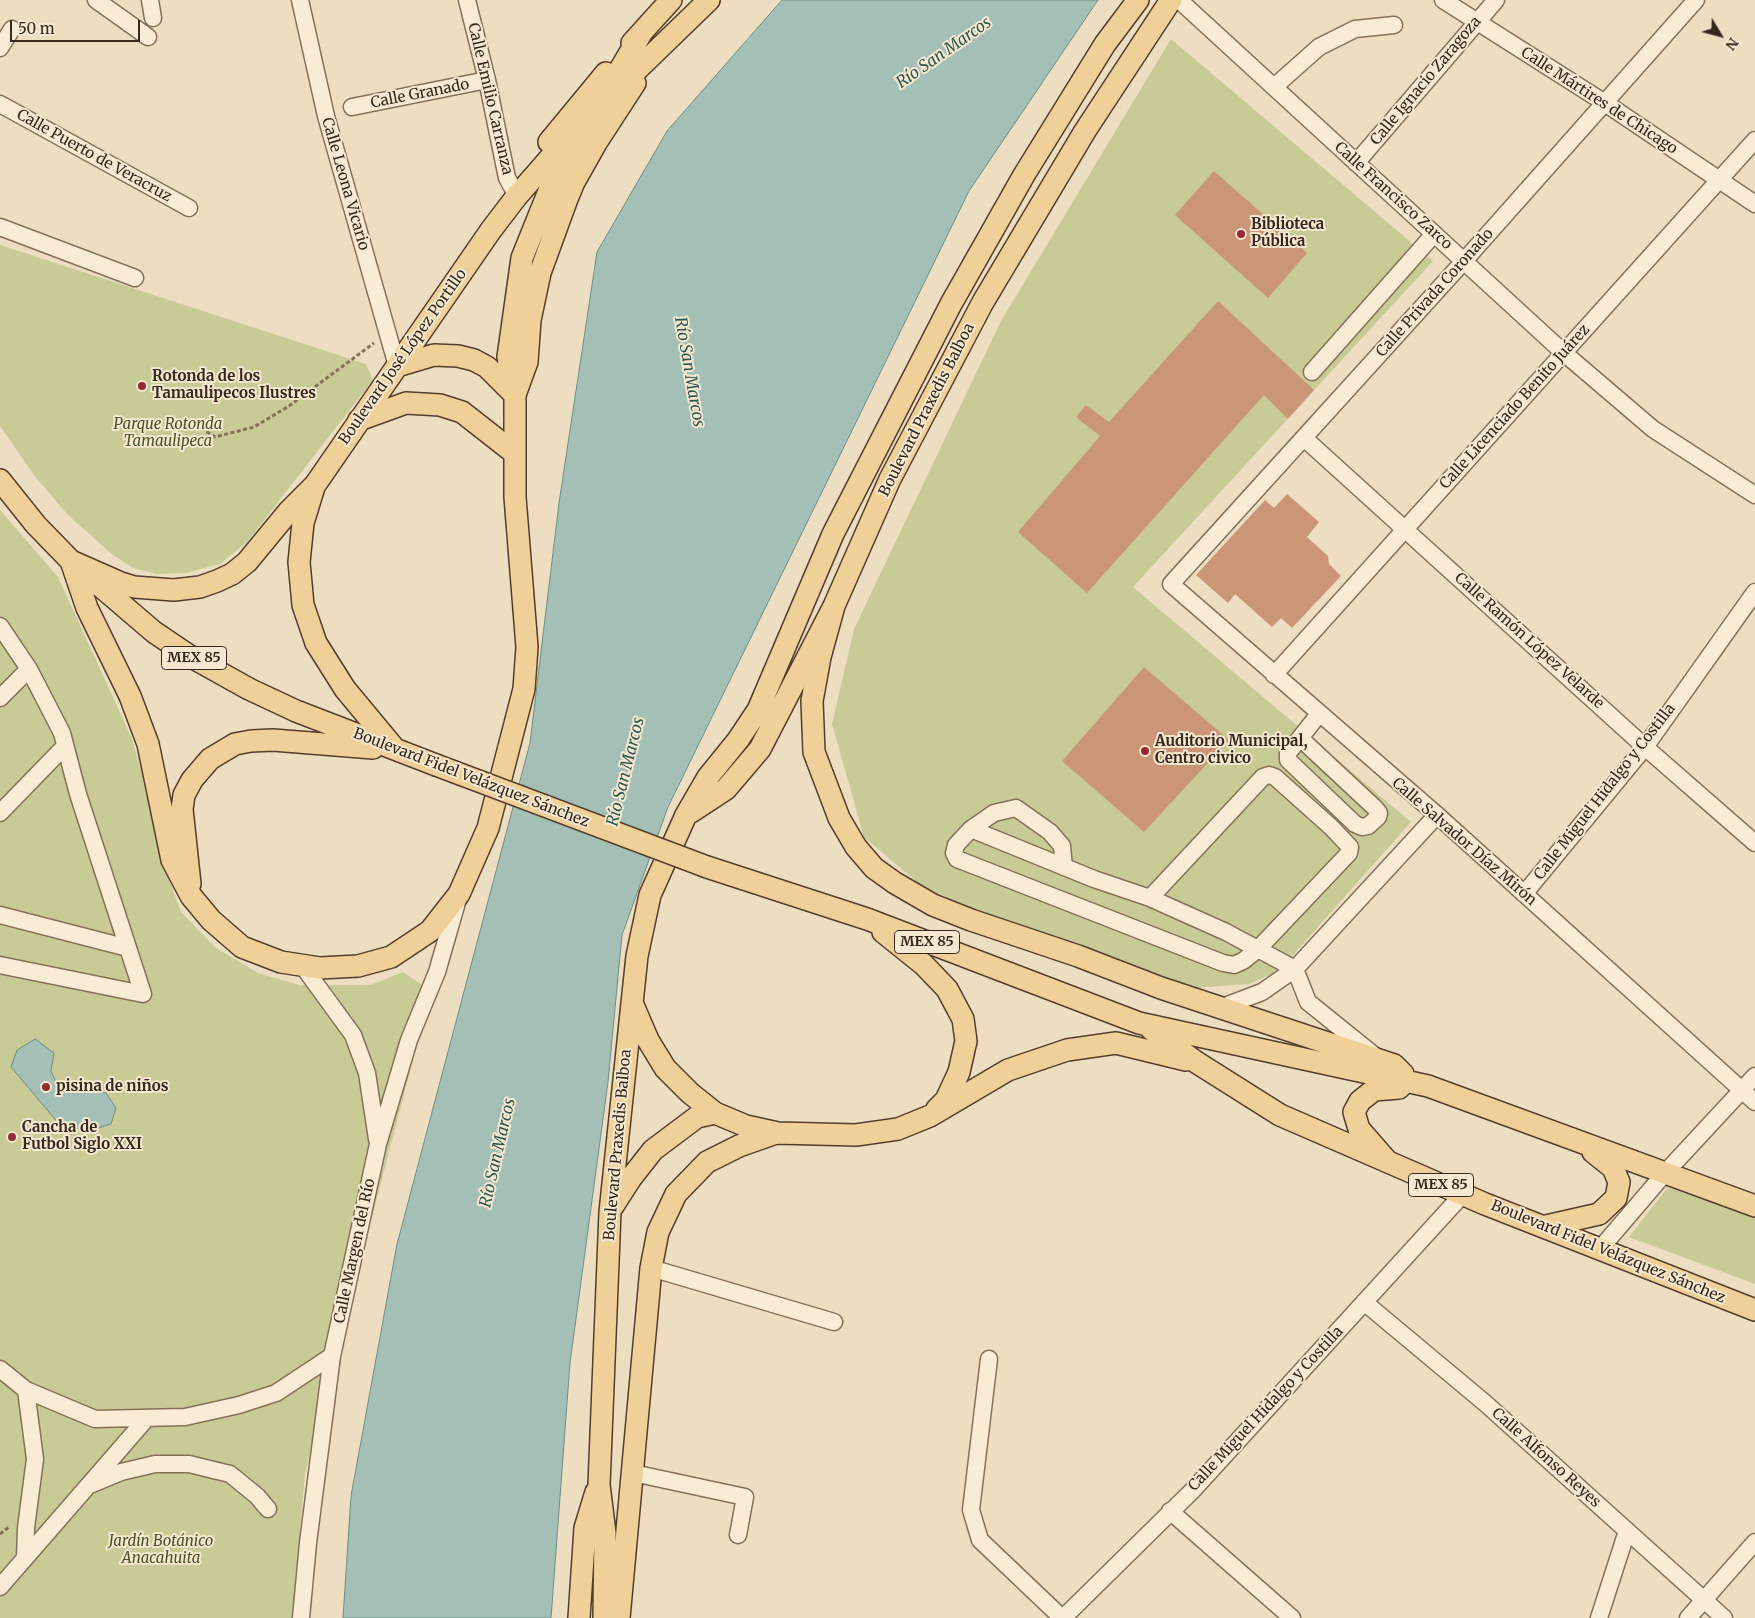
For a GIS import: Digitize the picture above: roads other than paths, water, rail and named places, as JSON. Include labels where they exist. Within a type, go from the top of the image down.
[{"type":"main road","name":"Boulevard José López Portillo","points":[[515,193],[596,109],[660,50],[710,0]]},
{"type":"main road","name":"Boulevard Praxedis Balboa","points":[[604,1618],[605,1533],[599,1485],[610,1212],[637,956],[650,895],[686,815],[708,777],[738,740],[758,710],[833,534],[951,304],[1014,192],[1105,44],[1138,0]]},
{"type":"main road","name":"Boulevard Praxedis Balboa","points":[[686,815],[726,789],[760,749],[834,606],[890,479],[983,302],[1085,131],[1171,0]]},
{"type":"main road","name":"Boulevard José López Portillo","points":[[315,485],[515,193],[582,100],[665,6]]},
{"type":"main road","points":[[665,6],[663,23],[675,35]]},
{"type":"main road","points":[[71,561],[87,608],[130,696],[148,744],[172,860],[191,896],[211,920],[242,947],[281,962],[320,968],[358,966],[391,957],[430,931],[459,894],[488,828],[524,689],[527,647],[513,452],[515,395],[508,357],[522,258],[549,191],[642,32]]},
{"type":"main road","points":[[515,395],[527,362],[530,320],[540,273],[574,182],[617,109],[660,50]]},
{"type":"main road","points":[[1014,192],[1040,207]]},
{"type":"main road","points":[[397,366],[434,354],[458,356],[474,360],[487,367],[515,395]]},
{"type":"main road","points":[[360,420],[406,403],[440,405],[462,412],[513,452]]},
{"type":"main road","name":"Boulevard Fidel Velázquez Sánchez","points":[[0,480],[36,525],[71,561],[154,632],[196,659],[249,689],[296,711],[707,866],[866,920],[1145,1025],[1428,1086],[1755,1206]]},
{"type":"main road","points":[[71,561],[134,587],[174,590],[200,587],[232,574],[247,562],[289,511],[315,485]]},
{"type":"main road","points":[[315,485],[303,523],[298,562],[303,605],[316,643],[346,689],[396,750]]},
{"type":"main road","points":[[834,606],[820,657],[812,701],[814,752],[838,818],[856,847],[874,868],[895,883],[948,911],[1220,1008],[1394,1065],[1402,1074],[1405,1082],[1398,1088],[1374,1090],[1360,1101],[1354,1112],[1359,1130],[1387,1161]]},
{"type":"main road","points":[[191,896],[182,809],[184,795],[192,780],[210,759],[235,744],[251,741],[273,740],[396,750]]},
{"type":"main road","points":[[866,920],[924,965],[947,989],[963,1019],[966,1041],[959,1072],[946,1100],[930,1116]]},
{"type":"main road","points":[[632,1002],[648,1040],[665,1068],[690,1093],[715,1113],[746,1126],[778,1133],[856,1135],[898,1129],[930,1116],[1008,1070],[1067,1050],[1116,1042],[1196,1062]]},
{"type":"main road","name":"Boulevard Fidel Velázquez Sánchez","points":[[1145,1025],[1196,1062],[1280,1115],[1463,1194],[1755,1310]]},
{"type":"main road","points":[[610,1212],[631,1178],[653,1150],[697,1117],[715,1113]]},
{"type":"main road","points":[[619,1618],[652,1268],[658,1232],[676,1194],[707,1162],[739,1146],[778,1133]]},
{"type":"main road","points":[[1546,1226],[1599,1214],[1616,1198],[1619,1182],[1613,1168],[1579,1141]]},
{"type":"main road","name":"Boulevard Praxedis Balboa","points":[[579,1618],[585,1528],[599,1485]]},
{"type":"street","points":[[96,0],[148,37]]},
{"type":"street","points":[[150,0],[153,18]]},
{"type":"street","name":"Calle Leona Vicario","points":[[300,0],[326,116],[397,366]]},
{"type":"street","name":"Calle Emilio Carranza","points":[[467,0],[487,80],[507,178],[515,193]]},
{"type":"street","name":"Calle Francisco Zarco","points":[[1180,0],[1564,353],[1653,429],[1755,495]]},
{"type":"street","name":"Calle Mártires de Chicago","points":[[1443,0],[1604,102],[1755,204]]},
{"type":"street","name":"Calle Ignacio Zaragoza","points":[[1356,163],[1496,0]]},
{"type":"street","name":"Calle Privada Coronado","points":[[1171,584],[1464,261],[1696,0]]},
{"type":"street","points":[[1274,87],[1319,47],[1355,29],[1394,25]]},
{"type":"street","points":[[0,48],[12,29]]},
{"type":"street","name":"Calle Granado","points":[[352,107],[487,80]]},
{"type":"street","name":"Calle Puerto de Veracruz","points":[[0,104],[189,208]]},
{"type":"street","name":"Calle Licenciado Benito Juárez","points":[[1274,675],[1755,140]]},
{"type":"street","points":[[0,227],[135,278]]},
{"type":"street","points":[[1312,372],[1434,234]]},
{"type":"street","name":"Calle Ramón López Velarde","points":[[1304,438],[1406,528],[1645,747],[1755,843]]},
{"type":"street","points":[[0,499],[36,525]]},
{"type":"street","name":"Calle Salvador Díaz Mirón","points":[[1171,584],[1437,815],[1755,1102]]},
{"type":"street","name":"Calle Miguel Hidalgo y Costilla","points":[[1524,894],[1645,747],[1755,592]]},
{"type":"street","points":[[0,626],[30,669],[62,733],[78,794],[143,994],[0,965]]},
{"type":"street","points":[[0,698],[30,669]]},
{"type":"street","points":[[1300,738],[1379,813],[1378,817],[1368,826],[1362,827],[1355,824],[1288,760],[1288,753],[1319,714]]},
{"type":"street","points":[[0,813],[65,746]]},
{"type":"street","points":[[1064,867],[1062,846],[1050,832],[1016,808],[994,813],[971,829],[956,845],[954,853],[957,859],[1223,963],[1234,965],[1243,961],[1258,949],[1349,853],[1350,847],[1347,842],[1275,778],[1263,777],[1150,898]]},
{"type":"street","points":[[1220,1008],[1262,992],[1295,968],[1437,815]]},
{"type":"street","points":[[971,829],[1064,867],[1150,898],[1295,968],[1308,1002],[1381,1061]]},
{"type":"street","name":"Calle Margen del Río","points":[[301,1618],[332,1356],[378,1144],[409,1040],[437,972],[459,894]]},
{"type":"street","points":[[0,915],[128,948]]},
{"type":"street","points":[[302,965],[354,1035],[367,1073],[378,1144]]},
{"type":"street","points":[[1600,1249],[1665,1173],[1755,1076]]},
{"type":"street","name":"Calle Miguel Hidalgo y Costilla","points":[[1063,1618],[1192,1491],[1463,1194]]},
{"type":"street","points":[[652,1268],[834,1322]]},
{"type":"street","name":"Calle Alfonso Reyes","points":[[1364,1302],[1485,1403],[1724,1618]]},
{"type":"street","points":[[0,1369],[26,1390],[95,1419],[185,1417],[239,1405],[276,1393],[332,1356]]},
{"type":"street","points":[[989,1358],[971,1510],[980,1540],[1063,1618]]},
{"type":"street","points":[[25,1558],[26,1528],[34,1459],[26,1390]]},
{"type":"street","points":[[0,1587],[147,1418]]},
{"type":"street","points":[[88,1486],[121,1472],[155,1464],[189,1464],[230,1474],[257,1496],[268,1509]]},
{"type":"street","points":[[633,1473],[745,1497],[738,1535]]},
{"type":"street","points":[[1170,1512],[1292,1618]]},
{"type":"street","points":[[1600,1618],[1627,1531]]},
{"type":"street","points":[[1688,1618],[1755,1542]]},
{"type":"water","name":"Río San Marcos","points":[[782,0],[1098,0],[969,191],[668,807],[622,935],[608,1082],[570,1363],[551,1618],[343,1618],[351,1496],[397,1244],[530,743],[559,503],[597,252],[667,131]]},
{"type":"water","name":"pisina de niños","points":[[35,1039],[54,1053],[51,1071],[57,1084],[73,1090],[106,1093],[116,1108],[111,1124],[92,1130],[72,1128],[59,1124],[11,1067],[17,1050]]},
{"type":"place","name":"Biblioteca Pública","points":[[1241,234]]},
{"type":"place","name":"Rotonda de los Tamaulipecos Ilustres","points":[[142,386]]},
{"type":"place","name":"Auditorio Municipal, Centro civico","points":[[1145,751]]},
{"type":"place","name":"pisina de niños","points":[[46,1087]]},
{"type":"place","name":"Cancha de Futbol Siglo XXI","points":[[12,1137]]},
{"type":"park label","name":"Parque Rotonda Tamaulipeca","points":[[168,434]]},
{"type":"park label","name":"Jardín Botánico Anacahuita","points":[[161,1550]]}]
